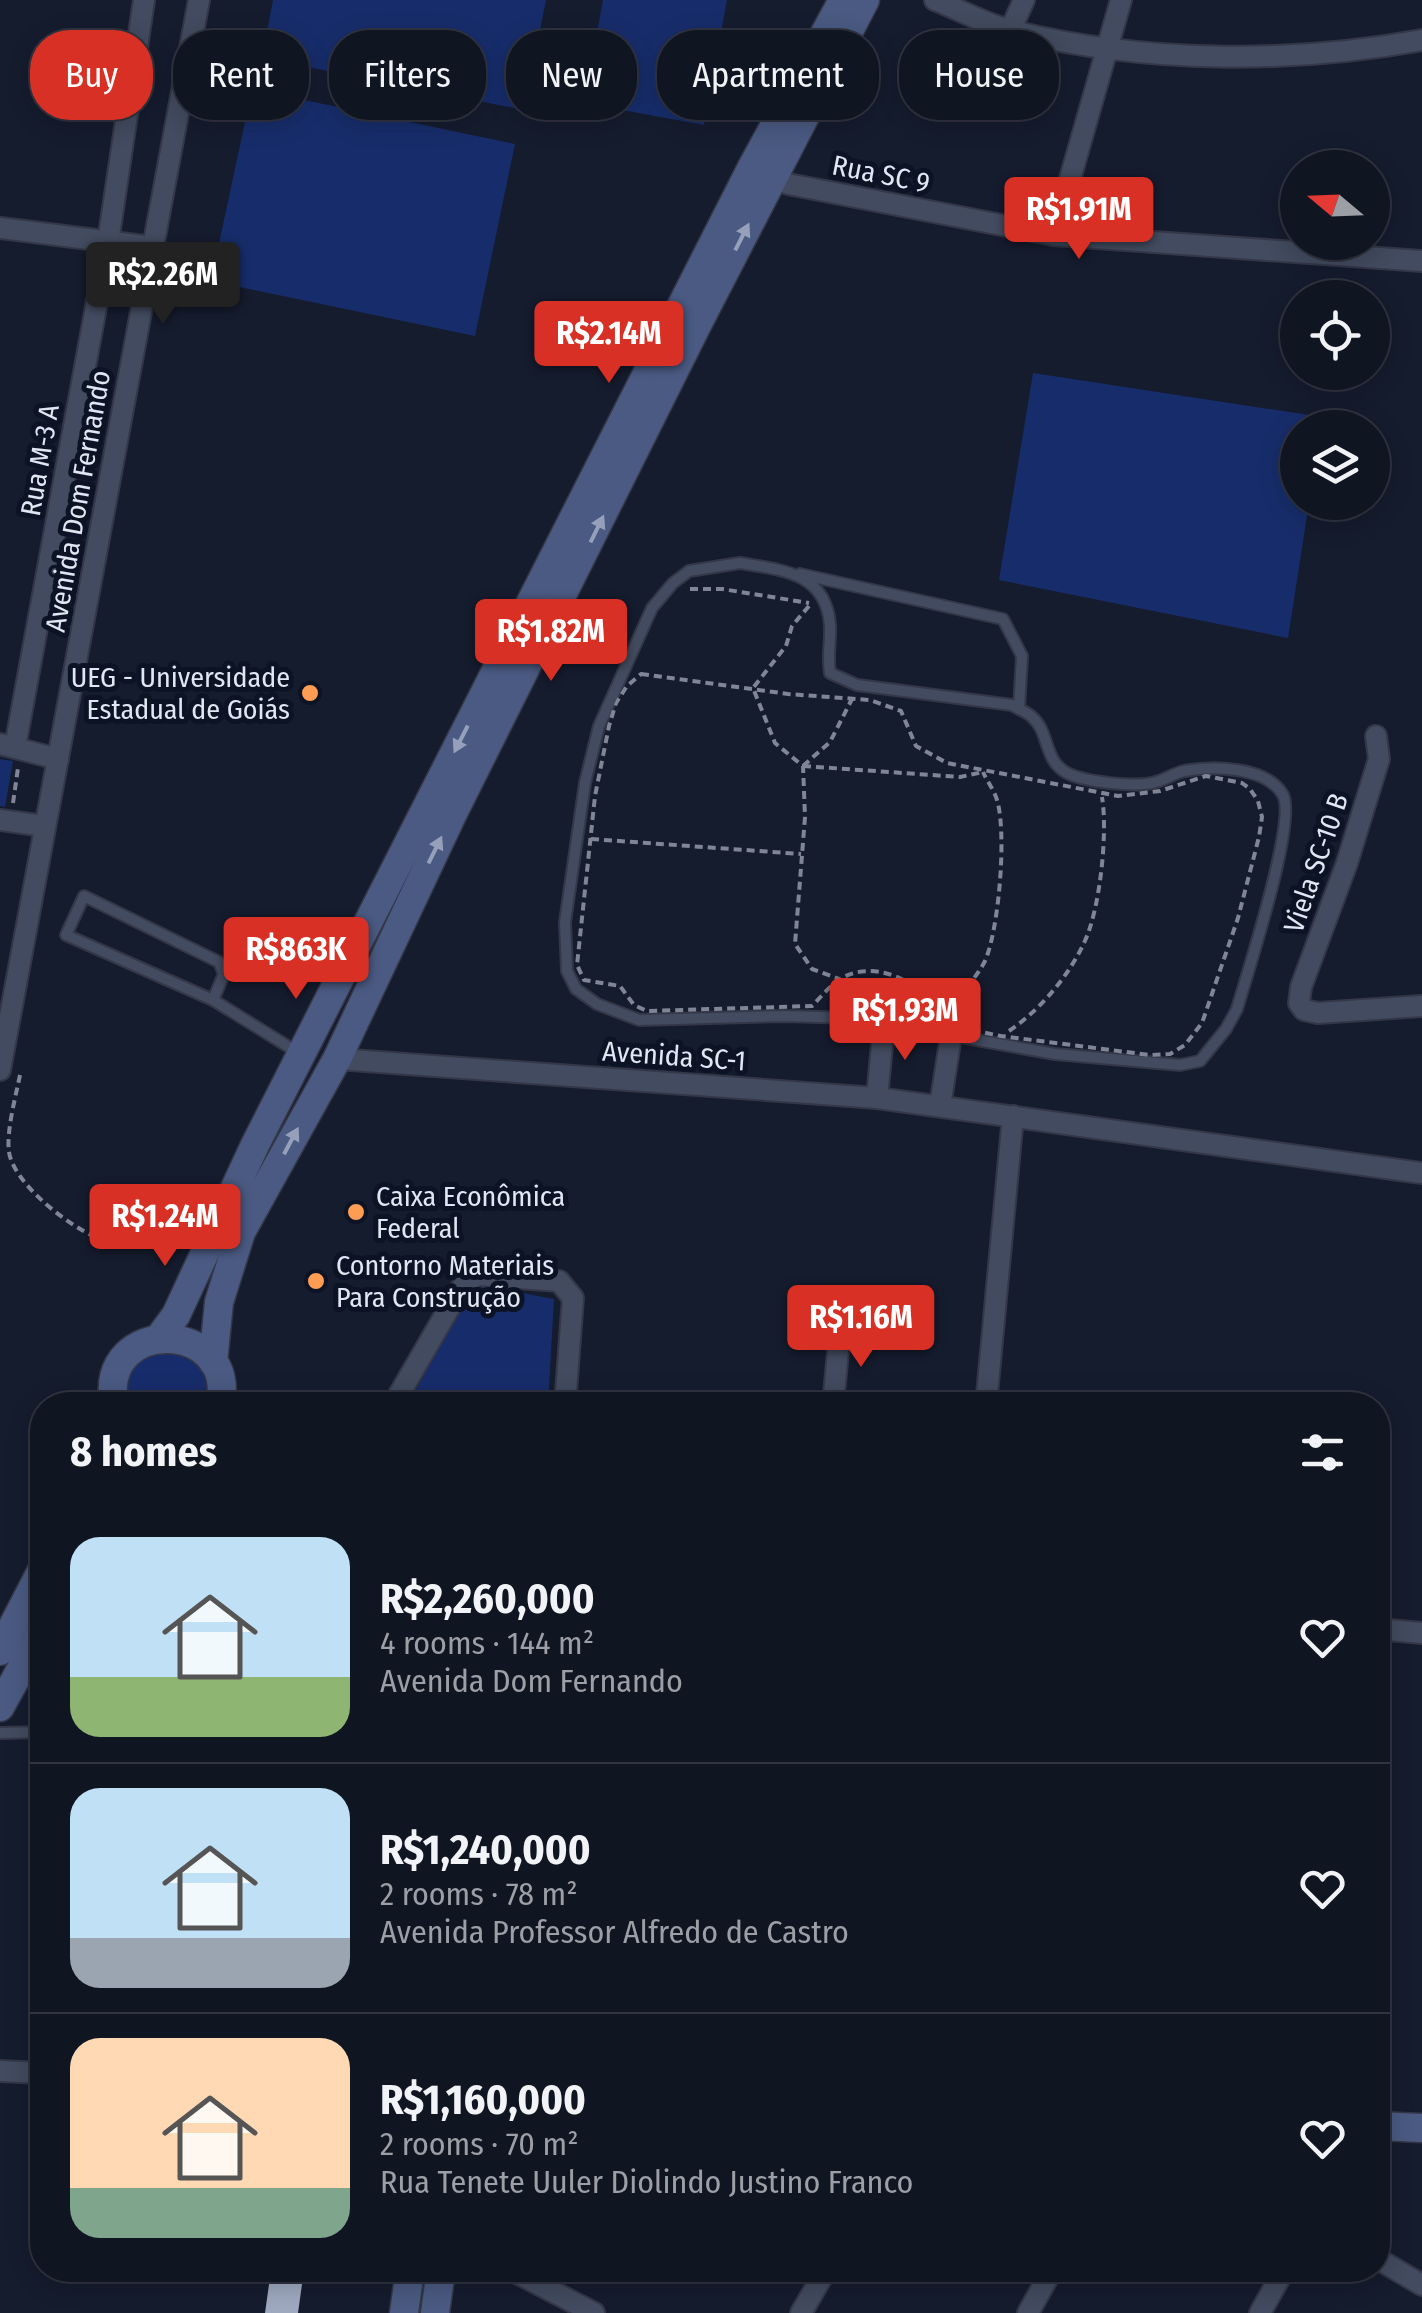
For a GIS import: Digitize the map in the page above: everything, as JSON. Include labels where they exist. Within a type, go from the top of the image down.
[{"type":"main road","points":[[224,1389],[220,1302],[241,1232],[338,1059],[844,0]]},
{"type":"main road","points":[[159,1338],[176,1316],[301,1055],[763,172],[865,0]]},
{"type":"main road","points":[[113,1392],[123,1359],[134,1348],[159,1338],[180,1338],[199,1347],[224,1389]]},
{"type":"main road","points":[[0,1651],[30,1593]]},
{"type":"main road","points":[[0,1708],[30,1653]]},
{"type":"main road","points":[[1390,2127],[1422,2128]]},
{"type":"main road","points":[[404,2313],[408,2282]]},
{"type":"main road","points":[[435,2313],[439,2282]]},
{"type":"street","name":"Rua M-3 A","points":[[9,750],[108,242],[144,0]]},
{"type":"street","name":"Avenida Dom Fernando","points":[[10,1070],[44,826],[199,0]]},
{"type":"street","points":[[935,0],[1008,30]]},
{"type":"street","points":[[1010,30],[1024,0]]},
{"type":"street","points":[[1054,235],[1121,0]]},
{"type":"street","points":[[1059,40],[1204,56],[1360,51],[1422,40]]},
{"type":"street","name":"Rua SC 9","points":[[763,172],[788,184],[1054,235],[1422,260]]},
{"type":"street","points":[[0,228],[152,248]]},
{"type":"street","name":"Viela SC-10 B","points":[[1376,736],[1379,759],[1347,863],[1301,987],[1301,1007],[1318,1013],[1422,1006]]},
{"type":"street","points":[[9,750],[58,759]]},
{"type":"street","points":[[4,822],[44,826]]},
{"type":"street","points":[[877,1098],[884,1024]]},
{"type":"street","points":[[940,1106],[951,1036]]},
{"type":"street","name":"Avenida SC-1","points":[[338,1059],[877,1098],[1422,1172]]},
{"type":"street","points":[[987,1392],[1014,1116]]},
{"type":"street","points":[[401,1392],[459,1291],[478,1275],[559,1281],[567,1287],[573,1298],[566,1392]]},
{"type":"street","points":[[834,1392],[840,1330]]},
{"type":"street","points":[[1390,1630],[1422,1633]]},
{"type":"street","points":[[0,2071],[30,2072]]},
{"type":"street","points":[[1390,2266],[1422,2284]]},
{"type":"street","points":[[533,2282],[594,2313]]},
{"type":"street","points":[[801,2313],[819,2282]]},
{"type":"street","points":[[1028,2313],[1045,2282]]},
{"type":"street","points":[[1260,2313],[1277,2282]]},
{"type":"lane","points":[[799,574],[818,592],[828,609],[830,673],[857,685],[1019,709],[1035,718],[1052,762],[1069,774],[1132,786],[1183,771],[1227,770],[1248,772],[1272,783],[1285,798],[1287,808],[1277,862],[1237,1009],[1200,1061],[1180,1064],[1096,1060],[854,1018],[639,1020],[596,1004],[576,989],[567,971],[565,922],[586,782],[605,711],[652,608],[689,571],[740,563],[799,574],[1004,619],[1022,656],[1019,709]]},
{"type":"lane","points":[[213,1000],[224,974],[219,962],[84,896],[66,935],[213,1000],[301,1055]]},
{"type":"lane","points":[[0,1733],[30,1732]]},
{"type":"path","points":[[682,596],[690,589],[703,588],[798,599],[817,611]]},
{"type":"path","points":[[752,688],[786,646],[792,626],[811,604]]},
{"type":"path","points":[[645,662],[642,674],[627,686],[616,703],[609,726],[590,839],[577,965],[589,983],[620,986],[634,1005],[648,1010],[812,1006],[839,979],[860,971],[874,971],[917,985],[935,1004],[945,1007],[984,963],[992,938],[1001,834],[997,800],[983,772]]},
{"type":"path","points":[[642,674],[870,700],[901,711],[916,746],[947,763],[1102,793],[1141,795],[1206,776],[1242,783],[1258,801],[1262,817],[1238,918],[1202,1023],[1195,1034],[1170,1054],[1150,1055],[1001,1036],[936,1024],[935,1004]]},
{"type":"path","points":[[752,688],[775,743],[804,766],[960,776],[983,772],[1021,777]]},
{"type":"path","points":[[832,690],[842,698]]},
{"type":"path","points":[[839,979],[812,968],[794,944],[804,766],[830,742],[852,698]]},
{"type":"path","points":[[4,822],[18,767],[9,750]]},
{"type":"path","points":[[1001,1036],[1040,1007],[1086,940],[1106,821],[1102,793]]},
{"type":"path","points":[[590,839],[800,854]]},
{"type":"path","points":[[10,1070],[9,1152],[20,1179],[43,1202],[105,1241],[123,1246],[180,1234],[203,1209]]},
{"type":"shaded area","points":[[273,0],[546,0],[540,30],[506,30],[506,106],[486,102],[486,30],[329,30],[329,71],[309,67],[309,30],[267,30]]},
{"type":"shaded area","points":[[603,0],[727,0],[721,30],[657,30],[657,116],[637,113],[637,30],[597,30]]},
{"type":"shaded area","points":[[309,101],[329,105],[329,120],[400,120],[515,144],[475,336],[211,281],[245,120],[309,120]]},
{"type":"shaded area","points":[[677,120],[705,120],[704,125]]},
{"type":"shaded area","points":[[1033,373],[1280,411],[1280,520],[1306,520],[1288,638],[999,580]]},
{"type":"shaded area","points":[[0,759],[13,761],[5,807],[0,806]]},
{"type":"shaded area","points":[[472,1284],[554,1299],[549,1392],[415,1392]]},
{"type":"shaded area","points":[[161,1350],[183,1357],[203,1373],[207,1392],[127,1392],[132,1370]]},
{"type":"building","points":[[269,2282],[302,2282],[298,2313],[265,2313]]},
{"type":"place","name":"UEG - Universidade Estadual de Goiás","points":[[310,693]]},
{"type":"place","name":"Caixa Econômica Federal","points":[[356,1212]]},
{"type":"place","name":"Contorno Materiais Para Construção","points":[[316,1281]]}]
